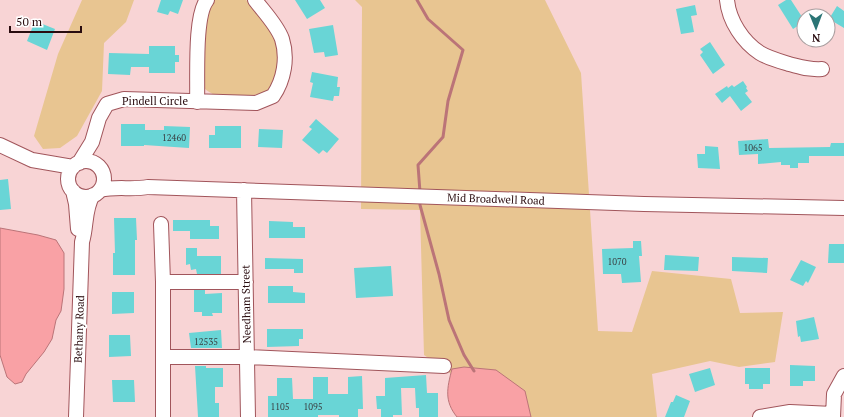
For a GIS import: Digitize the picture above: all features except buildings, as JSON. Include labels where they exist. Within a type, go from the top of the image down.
[{"type":"street","name":"Pindell Circle","points":[[198,102],[199,25],[202,6],[206,0]]},
{"type":"street","name":"Pindell Circle","points":[[76,165],[92,142],[99,118],[107,104],[124,99],[256,103],[273,96],[283,79],[285,56],[282,39],[276,28],[255,0]]},
{"type":"street","points":[[727,0],[732,21],[737,30],[760,54],[809,70],[822,69]]},
{"type":"street","name":"Pindell Circle","points":[[92,142],[99,167]]},
{"type":"street","points":[[0,145],[32,160],[82,196],[97,193],[104,182],[99,167],[88,161],[76,165],[60,165],[32,160]]},
{"type":"street","points":[[71,187],[69,173],[76,165]]},
{"type":"street","name":"Mid Broadwell Road","points":[[99,167],[115,178],[148,187]]},
{"type":"street","name":"Bethany Road","points":[[71,187],[76,204],[79,234],[82,242]]},
{"type":"street","name":"Mid Broadwell Road","points":[[97,193],[107,188],[137,189],[148,187],[636,204],[844,208]]},
{"type":"street","name":"Needham Street","points":[[244,190],[248,417]]},
{"type":"street","name":"Bethany Road","points":[[76,417],[82,242],[87,209],[97,193]]},
{"type":"street","points":[[161,224],[164,357],[163,417]]},
{"type":"street","points":[[163,282],[246,282]]},
{"type":"street","points":[[164,357],[247,357],[444,366]]},
{"type":"street","points":[[760,417],[790,412],[833,416],[834,394],[844,376]]},
{"type":"shaded area","points":[[82,0],[134,0],[126,22],[104,43],[102,91],[77,136],[60,148],[43,149],[34,136],[58,54]]},
{"type":"shaded area","points":[[246,0],[251,4],[276,41],[279,74],[271,90],[255,95],[227,97],[210,93],[204,88],[206,20],[213,1]]},
{"type":"shaded area","points":[[355,0],[545,0],[581,73],[598,331],[632,332],[652,271],[731,279],[740,313],[783,312],[775,362],[739,367],[710,361],[652,374],[657,417],[513,417],[424,355],[420,210],[361,209],[362,7]]},
{"type":"shaded area","points":[[0,228],[56,240],[64,253],[64,289],[61,311],[56,320],[52,339],[44,352],[26,374],[22,382],[15,384],[7,377],[0,355]]},
{"type":"shaded area","points":[[464,367],[496,370],[525,391],[531,417],[457,417],[448,400],[448,388],[452,369]]},
{"type":"waterway","points":[[417,0],[428,19],[463,50],[448,101],[443,137],[418,165],[420,192]]},
{"type":"waterway","points":[[420,205],[439,274],[449,320],[464,355],[474,371]]}]
